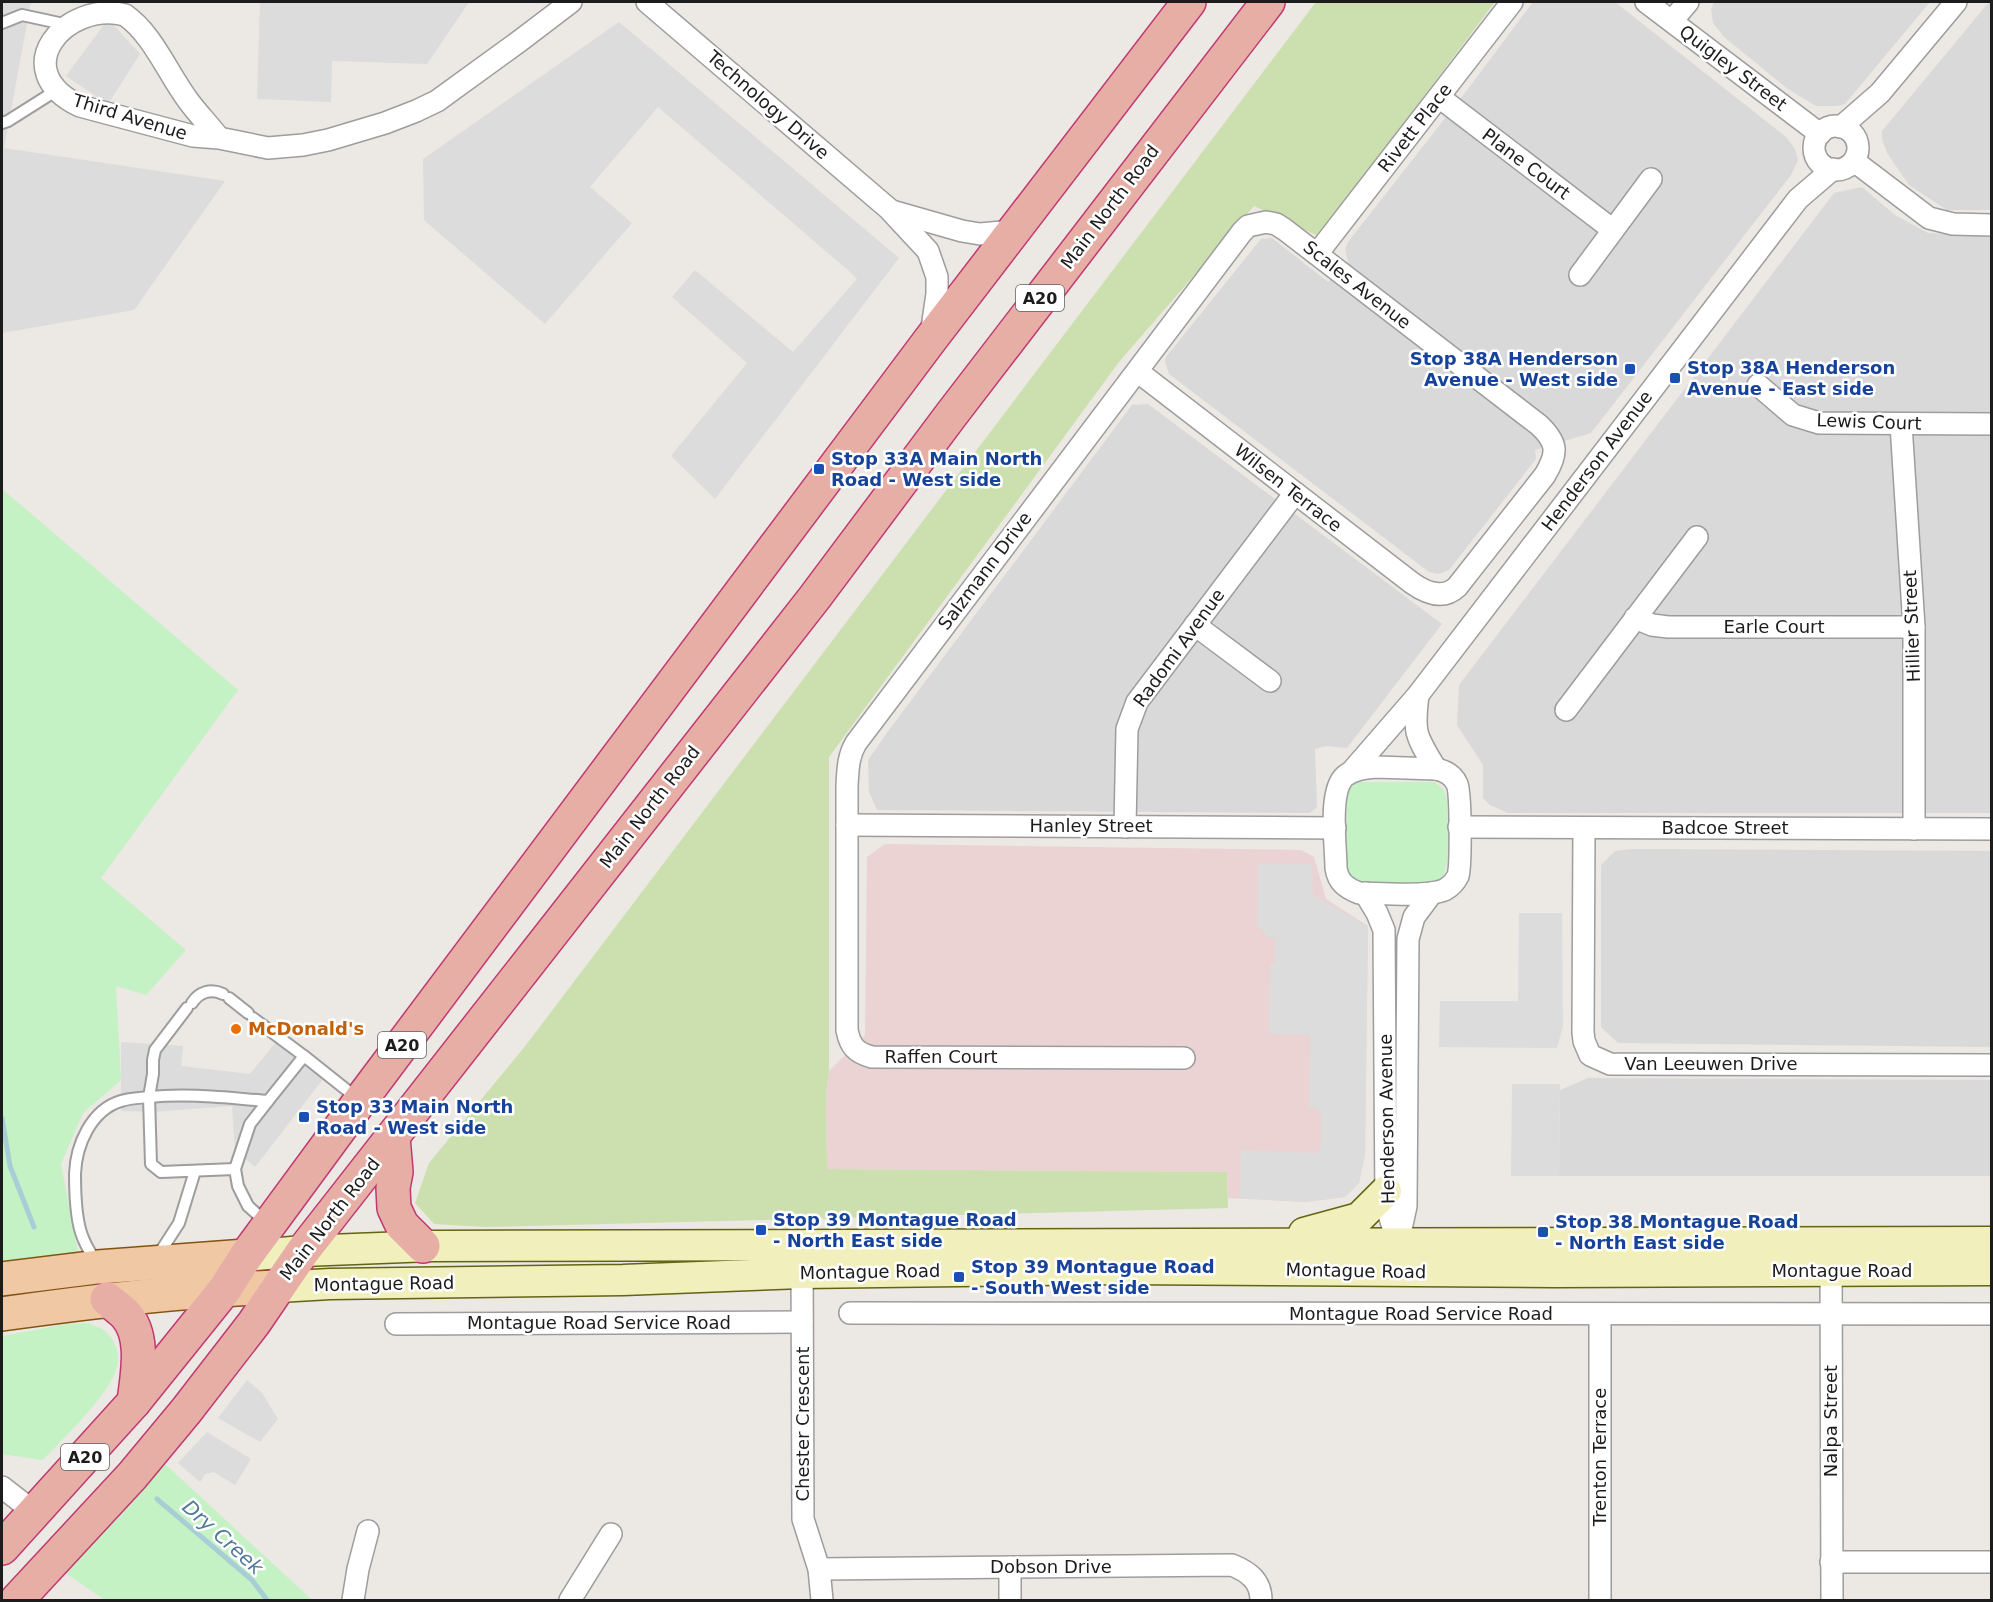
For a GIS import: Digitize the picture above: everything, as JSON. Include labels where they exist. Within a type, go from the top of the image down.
[{"type":"highway","name":"A20","points":[[2,1548],[134,1402],[225,1289],[246,1256],[360,1101],[930,340],[1189,2]]},
{"type":"highway","name":"Main North Road","points":[[17,1600],[132,1476],[180,1419],[254,1323],[303,1251],[814,597],[965,396],[1268,2]]},
{"type":"highway","points":[[393,1137],[396,1172],[393,1188],[394,1208],[402,1225],[423,1246]]},
{"type":"highway","points":[[107,1299],[126,1315],[134,1328],[138,1356],[134,1402]]},
{"type":"main road","points":[[1266,1244],[1359,1218],[1386,1191]]},
{"type":"main road","name":"Montague Road","points":[[2,1279],[98,1267],[303,1251],[423,1246],[1123,1269],[1398,1257],[1831,1256],[1992,1242]]},
{"type":"main road","name":"Montague Road","points":[[2,1314],[107,1299],[225,1289],[330,1284],[623,1280],[802,1259],[1266,1244],[1398,1257]]},
{"type":"main road","name":"Montague Road","points":[[1831,1256],[1992,1270]]},
{"type":"street","name":"Third Avenue","points":[[219,138],[190,103],[144,33],[125,15],[115,10],[98,7],[76,11],[59,23],[48,42],[45,57],[49,77],[57,90],[69,100],[80,106],[193,136],[219,138],[268,148],[303,146],[374,127],[416,111],[453,89],[571,2]]},
{"type":"street","name":"Technology Drive","points":[[647,2],[889,209],[928,251],[937,277],[937,294],[930,340]]},
{"type":"street","name":"Rivett Place","points":[[1317,254],[1512,2]]},
{"type":"street","name":"Quigley Street","points":[[1646,2],[1820,134]]},
{"type":"street","points":[[1672,21],[1688,2]]},
{"type":"street","points":[[1849,134],[1956,2]]},
{"type":"street","name":"Plane Court","points":[[1438,97],[1613,230]]},
{"type":"street","points":[[1828,128],[1849,134],[1858,150],[1854,161],[1844,169],[1833,170],[1824,167],[1816,157],[1814,148],[1820,134],[1828,128]]},
{"type":"street","name":"Henderson Avenue","points":[[1798,199],[1816,157]]},
{"type":"street","points":[[1854,161],[1929,218],[1953,224],[1992,225]]},
{"type":"street","name":"Henderson Avenue","points":[[1353,771],[1418,695],[1798,199],[1833,170]]},
{"type":"street","points":[[1580,275],[1651,179]]},
{"type":"street","name":"Technology Drive","points":[[889,209],[962,231],[980,234],[1013,231]]},
{"type":"street","name":"Scales Avenue","points":[[1257,223],[1276,224],[1550,435],[1554,443],[1554,460],[1545,475],[1458,587],[1444,594]]},
{"type":"street","name":"Salzmann Drive","points":[[848,825],[848,766],[856,743],[1242,232],[1248,226],[1257,223]]},
{"type":"street","name":"Wilsen Terrace","points":[[1137,371],[1419,588],[1436,594],[1444,594]]},
{"type":"street","name":"Lewis Court","points":[[1758,385],[1793,415],[1804,420],[1829,424],[1992,424]]},
{"type":"street","name":"Hillier Street","points":[[1901,424],[1914,627],[1914,829]]},
{"type":"street","name":"Radomi Avenue","points":[[1125,827],[1127,729],[1137,702],[1295,493]]},
{"type":"street","points":[[1566,710],[1697,537]]},
{"type":"street","name":"Earle Court","points":[[1635,618],[1652,625],[1668,627],[1914,627]]},
{"type":"street","points":[[1195,624],[1270,681]]},
{"type":"street","points":[[1418,695],[1415,727],[1436,769]]},
{"type":"street","points":[[1376,767],[1436,769],[1445,770],[1456,782],[1459,789],[1459,827],[1457,877],[1453,884],[1446,889],[1432,893],[1365,893],[1349,889],[1338,879],[1335,828],[1337,790],[1344,777],[1353,771],[1376,767]]},
{"type":"street","name":"Hanley Street","points":[[848,825],[1335,828]]},
{"type":"street","name":"Raffen Court","points":[[848,825],[847,1030],[849,1041],[855,1049],[872,1057],[1184,1058]]},
{"type":"street","name":"Badcoe Street","points":[[1459,827],[1992,829]]},
{"type":"street","name":"Van Leeuwen Drive","points":[[1584,828],[1583,1032],[1590,1055],[1610,1064],[1992,1065]]},
{"type":"street","name":"Henderson Avenue","points":[[1365,893],[1384,930],[1386,1205],[1398,1257]]},
{"type":"street","name":"Henderson Avenue","points":[[1398,1257],[1406,1206],[1408,939],[1414,917],[1432,893]]},
{"type":"street","name":"Nalpa Street","points":[[1831,1256],[1832,1600]]},
{"type":"street","name":"Chester Crescent","points":[[802,1259],[803,1519],[819,1569],[822,1600]]},
{"type":"street","name":"Montague Road Service Road","points":[[850,1313],[1992,1314]]},
{"type":"street","name":"Trenton Terrace","points":[[1600,1314],[1600,1600]]},
{"type":"street","name":"Montague Road Service Road","points":[[396,1324],[802,1322]]},
{"type":"street","points":[[2,1487],[34,1512]]},
{"type":"street","points":[[353,1600],[368,1531]]},
{"type":"street","points":[[570,1600],[611,1534]]},
{"type":"street","points":[[1831,1562],[1992,1562]]},
{"type":"street","name":"Dobson Drive","points":[[819,1569],[1232,1565],[1249,1572],[1261,1590],[1261,1600]]},
{"type":"street","points":[[1010,1567],[1010,1600]]},
{"type":"lane","points":[[2,22],[22,15],[59,23]]},
{"type":"lane","points":[[2,123],[57,90]]},
{"type":"lane","points":[[235,1169],[161,1172],[151,1164],[149,1097],[155,1050],[200,994],[216,991],[226,996],[360,1101]]},
{"type":"lane","points":[[269,1225],[248,1206],[238,1186],[235,1169],[250,1124],[304,1056]]},
{"type":"lane","points":[[98,1267],[81,1236],[75,1189],[75,1166],[86,1132],[107,1108],[120,1101],[186,1094],[268,1101]]},
{"type":"lane","points":[[152,1263],[179,1223],[195,1171]]},
{"type":"shaded area","points":[[2,2],[31,2],[4,148],[225,181],[134,310],[2,333]]},
{"type":"shaded area","points":[[260,2],[469,2],[427,64],[332,61],[331,102],[257,99]]},
{"type":"shaded area","points":[[1533,2],[1615,2],[1786,137],[1795,149],[1798,160],[1791,175],[1591,433],[1535,450],[1536,459],[1449,570],[1438,574],[1429,572],[1169,374],[1165,362],[1166,357],[1261,239],[1272,238],[1328,282],[1348,261],[1345,250],[1348,242]]},
{"type":"shaded area","points":[[1714,2],[1930,2],[1845,104],[1816,106],[1788,89],[1724,37],[1713,23],[1711,9]]},
{"type":"shaded area","points":[[1989,2],[1992,2],[1991,210],[1947,210],[1909,185],[1887,153],[1882,131]]},
{"type":"shaded area","points":[[108,19],[140,54],[108,104],[66,76]]},
{"type":"shaded area","points":[[619,22],[899,258],[715,499],[671,456],[747,363],[672,297],[695,270],[793,352],[857,279],[850,272],[658,107],[590,187],[632,223],[545,324],[424,220],[423,159]]},
{"type":"shaded area","points":[[1862,187],[1895,215],[1928,233],[1991,237],[1991,813],[1508,813],[1490,805],[1483,798],[1483,765],[1457,725],[1459,685],[1834,193]]},
{"type":"shaded area","points":[[1148,404],[1442,624],[1347,748],[1327,746],[1315,749],[1317,807],[1310,813],[877,810],[869,792],[868,760],[1132,405]]},
{"type":"shaded area","points":[[885,844],[1301,850],[1314,857],[1326,899],[1368,926],[1365,1154],[1359,1183],[1345,1197],[1305,1202],[1228,1198],[1227,1172],[827,1169],[826,1095],[829,1071],[865,1035],[867,857]]},
{"type":"shaded area","points":[[1632,849],[1991,851],[1991,1047],[1618,1043],[1601,1027],[1601,865],[1615,851]]},
{"type":"shaded area","points":[[1258,863],[1312,864],[1313,895],[1368,926],[1365,1154],[1359,1183],[1345,1197],[1305,1202],[1240,1198],[1241,1150],[1315,1153],[1321,1148],[1321,1113],[1315,1108],[1309,1108],[1310,1035],[1269,1034],[1270,964],[1275,963],[1275,938],[1270,938],[1257,925]]},
{"type":"shaded area","points":[[1519,913],[1562,913],[1563,1026],[1557,1048],[1439,1047],[1440,1001],[1518,1001]]},
{"type":"shaded area","points":[[121,1042],[183,1046],[181,1066],[250,1074],[275,1043],[323,1079],[255,1167],[235,1150],[232,1106],[152,1112],[121,1111]]},
{"type":"shaded area","points":[[1588,1078],[1991,1080],[1991,1176],[1559,1176],[1560,1090]]},
{"type":"shaded area","points":[[1512,1084],[1560,1084],[1559,1176],[1511,1176]]},
{"type":"shaded area","points":[[247,1380],[262,1393],[278,1419],[260,1442],[218,1418]]},
{"type":"shaded area","points":[[207,1432],[251,1459],[235,1485],[214,1472],[205,1474],[200,1482],[178,1463]]},
{"type":"green space","points":[[1316,2],[1495,2],[1318,236],[1254,206],[1119,362],[829,757],[827,1169],[1227,1172],[1228,1208],[486,1227],[434,1224],[415,1203],[429,1163],[526,1045]]},
{"type":"green space","points":[[2,489],[238,690],[101,878],[186,950],[146,995],[116,986],[121,1080],[83,1113],[61,1164],[81,1269],[2,1279]]},
{"type":"green space","points":[[1359,782],[1434,782],[1443,789],[1447,799],[1448,840],[1447,863],[1442,877],[1427,882],[1403,883],[1360,881],[1351,876],[1346,867],[1345,795],[1349,786]]},
{"type":"green space","points":[[88,1323],[105,1331],[116,1348],[118,1360],[109,1385],[87,1413],[43,1460],[2,1454],[2,1336],[67,1324]]},
{"type":"green space","points":[[152,1452],[312,1600],[105,1600],[51,1563]]},
{"type":"waterway","name":"Dry Creek","points":[[2,1118],[10,1166],[34,1227]]},
{"type":"waterway","name":"Dry Creek","points":[[157,1499],[252,1580],[267,1600]]},
{"type":"place","name":"Stop 38A Henderson Avenue - West side","points":[[1630,369]]},
{"type":"place","name":"Stop 38A Henderson Avenue - East side","points":[[1675,378]]},
{"type":"place","name":"Stop 33A Main North Road - West side","points":[[819,469]]},
{"type":"place","name":"McDonald's","points":[[236,1029]]},
{"type":"place","name":"Stop 33 Main North Road - West side","points":[[304,1117]]},
{"type":"place","name":"Stop 39 Montague Road - North East side","points":[[761,1230]]},
{"type":"place","name":"Stop 38 Montague Road - North East side","points":[[1543,1232]]},
{"type":"place","name":"Stop 39 Montague Road - South West side","points":[[959,1277]]}]
